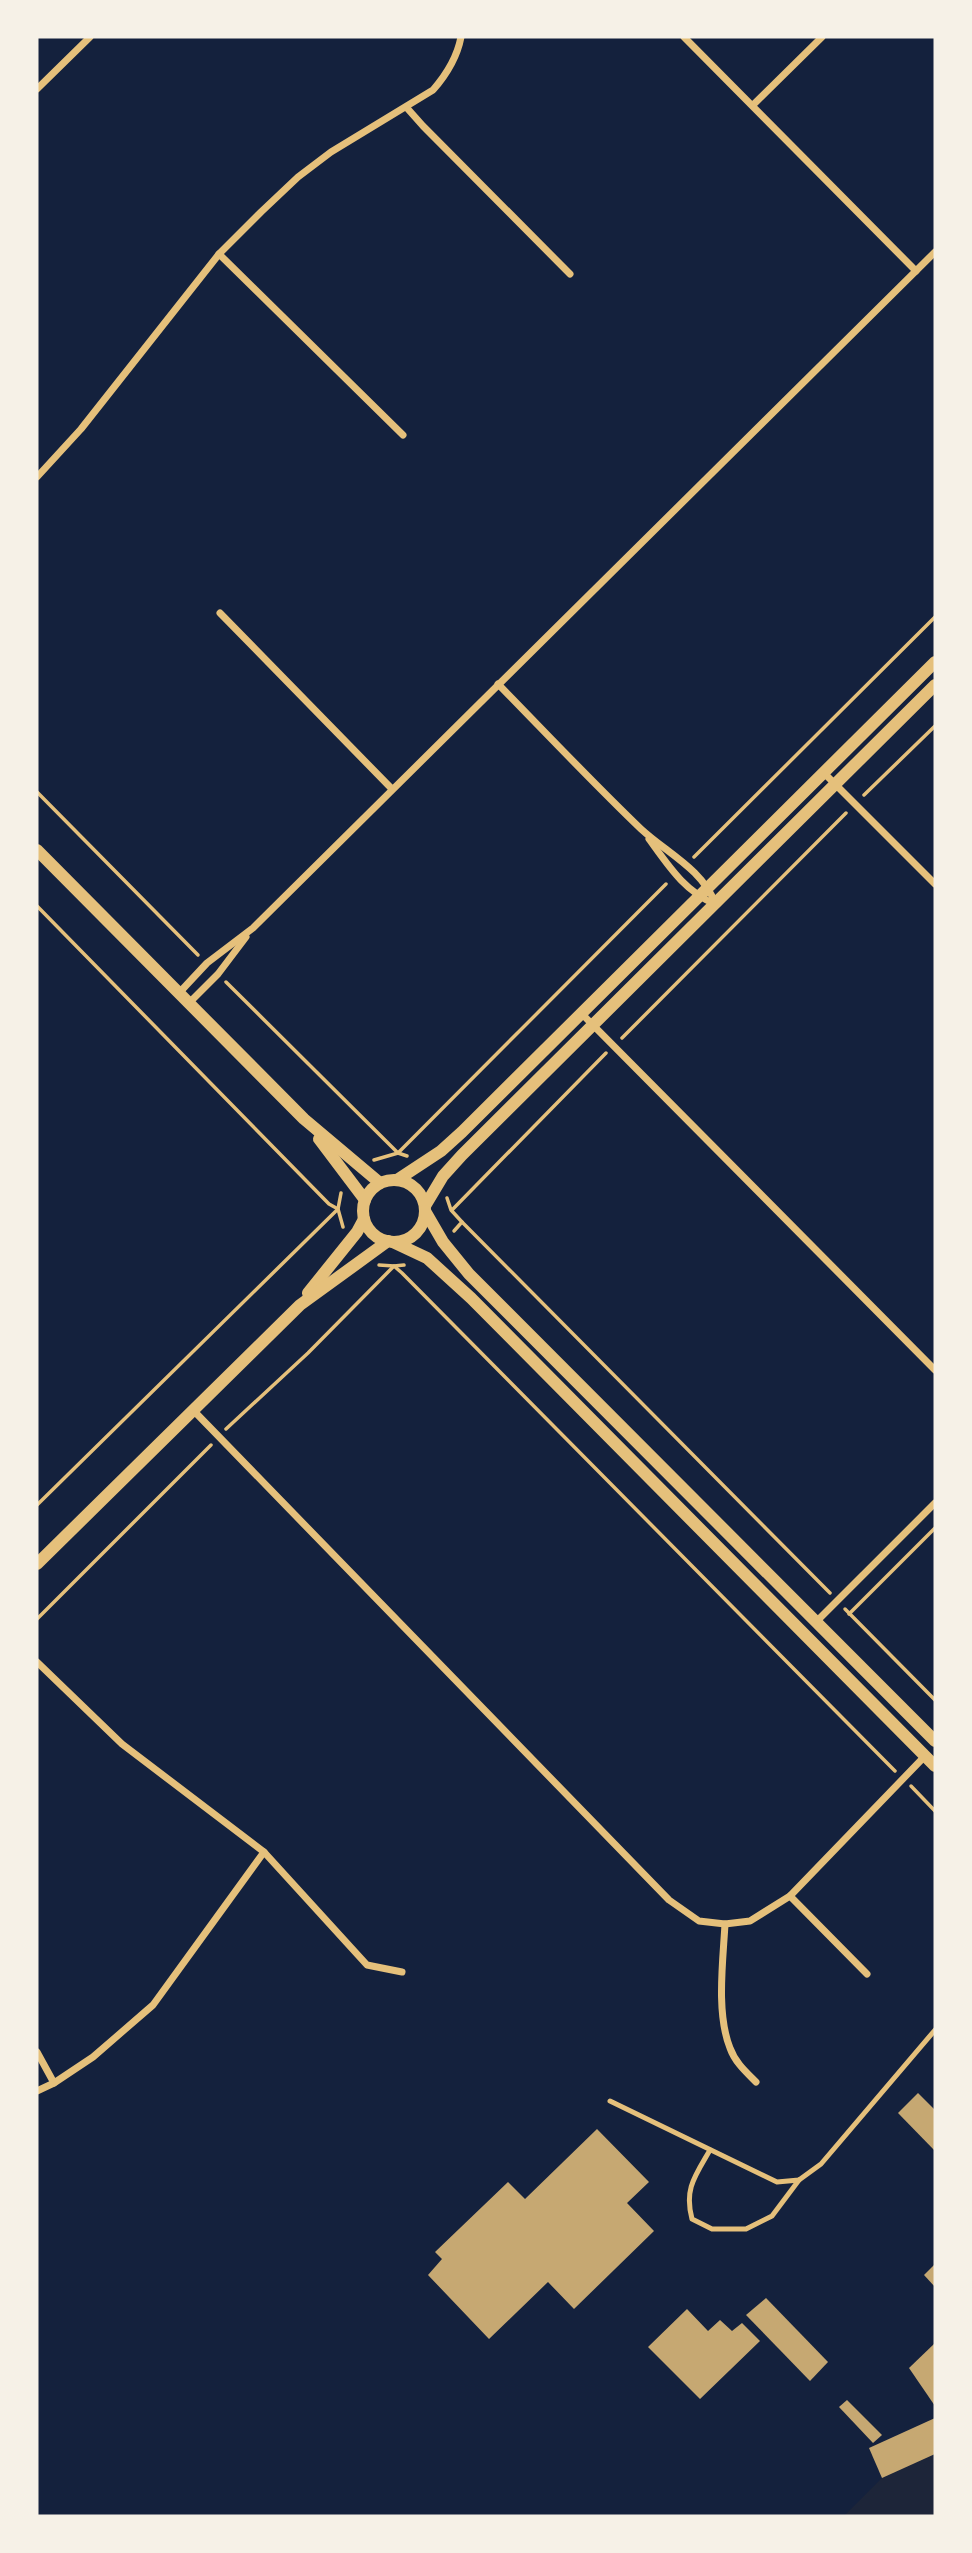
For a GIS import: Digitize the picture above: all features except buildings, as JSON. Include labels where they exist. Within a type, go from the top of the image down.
[{"type":"street","points":[[37,89],[90,37]]},
{"type":"street","points":[[37,477],[88,421],[219,254],[298,177],[331,152],[433,90],[454,61],[461,37]]},
{"type":"street","points":[[684,37],[916,271]]},
{"type":"street","points":[[753,105],[822,37]]},
{"type":"street","points":[[407,108],[570,274]]},
{"type":"street","points":[[179,993],[207,963],[253,928],[935,252]]},
{"type":"street","points":[[219,254],[403,435]]},
{"type":"street","points":[[220,613],[392,789]]},
{"type":"street","points":[[37,1564],[300,1305],[358,1232],[364,1219],[365,1200],[369,1193],[380,1183],[397,1180],[441,1151],[935,662]]},
{"type":"street","points":[[498,684],[643,830],[709,886],[715,904]]},
{"type":"street","points":[[300,1305],[390,1242],[412,1237],[424,1221],[425,1208],[443,1176],[935,685]]},
{"type":"street","points":[[823,772],[935,884]]},
{"type":"street","points":[[643,830],[676,874],[698,897],[715,904]]},
{"type":"street","points":[[37,850],[304,1119],[380,1183]]},
{"type":"street","points":[[189,1003],[218,974],[253,928]]},
{"type":"street","points":[[581,1013],[935,1370]]},
{"type":"street","points":[[304,1119],[365,1200]]},
{"type":"street","points":[[397,1180],[415,1188],[443,1242],[469,1274],[935,1741]]},
{"type":"street","points":[[364,1219],[373,1233],[426,1258],[471,1298],[935,1766]]},
{"type":"street","points":[[193,1410],[668,1900],[699,1921],[725,1924],[750,1921],[790,1896],[925,1756]]},
{"type":"street","points":[[816,1622],[935,1503]]},
{"type":"street","points":[[37,1662],[121,1744],[264,1852],[367,1965],[402,1972]]},
{"type":"street","points":[[37,2091],[54,2083],[116,2039],[153,2005],[264,1852]]},
{"type":"street","points":[[790,1896],[867,1974]]},
{"type":"street","points":[[725,1924],[722,1993],[729,2048],[739,2065],[756,2082]]},
{"type":"street","points":[[37,2052],[54,2083]]},
{"type":"lane","points":[[710,2150],[690,2184],[688,2203],[692,2219],[712,2230],[746,2230],[772,2216],[799,2180],[821,2164],[935,2030]]},
{"type":"lane","points":[[610,2101],[777,2182],[799,2180]]},
{"type":"path","points":[[686,864],[935,617]]},
{"type":"path","points":[[935,726],[451,1210],[935,1700]]},
{"type":"path","points":[[364,1169],[375,1160],[398,1153],[676,874]]},
{"type":"path","points":[[37,906],[329,1204],[338,1209]]},
{"type":"path","points":[[37,1504],[338,1209],[341,1194],[352,1182]]},
{"type":"path","points":[[443,1242],[462,1222]]},
{"type":"path","points":[[37,1619],[219,1436],[308,1353],[394,1266],[422,1264],[426,1258]]},
{"type":"path","points":[[394,1266],[935,1811]]},
{"type":"path","points":[[849,1614],[935,1528]]},
{"type":"shaded area","points":[[935,2454],[935,2516],[844,2516],[882,2478]]}]
